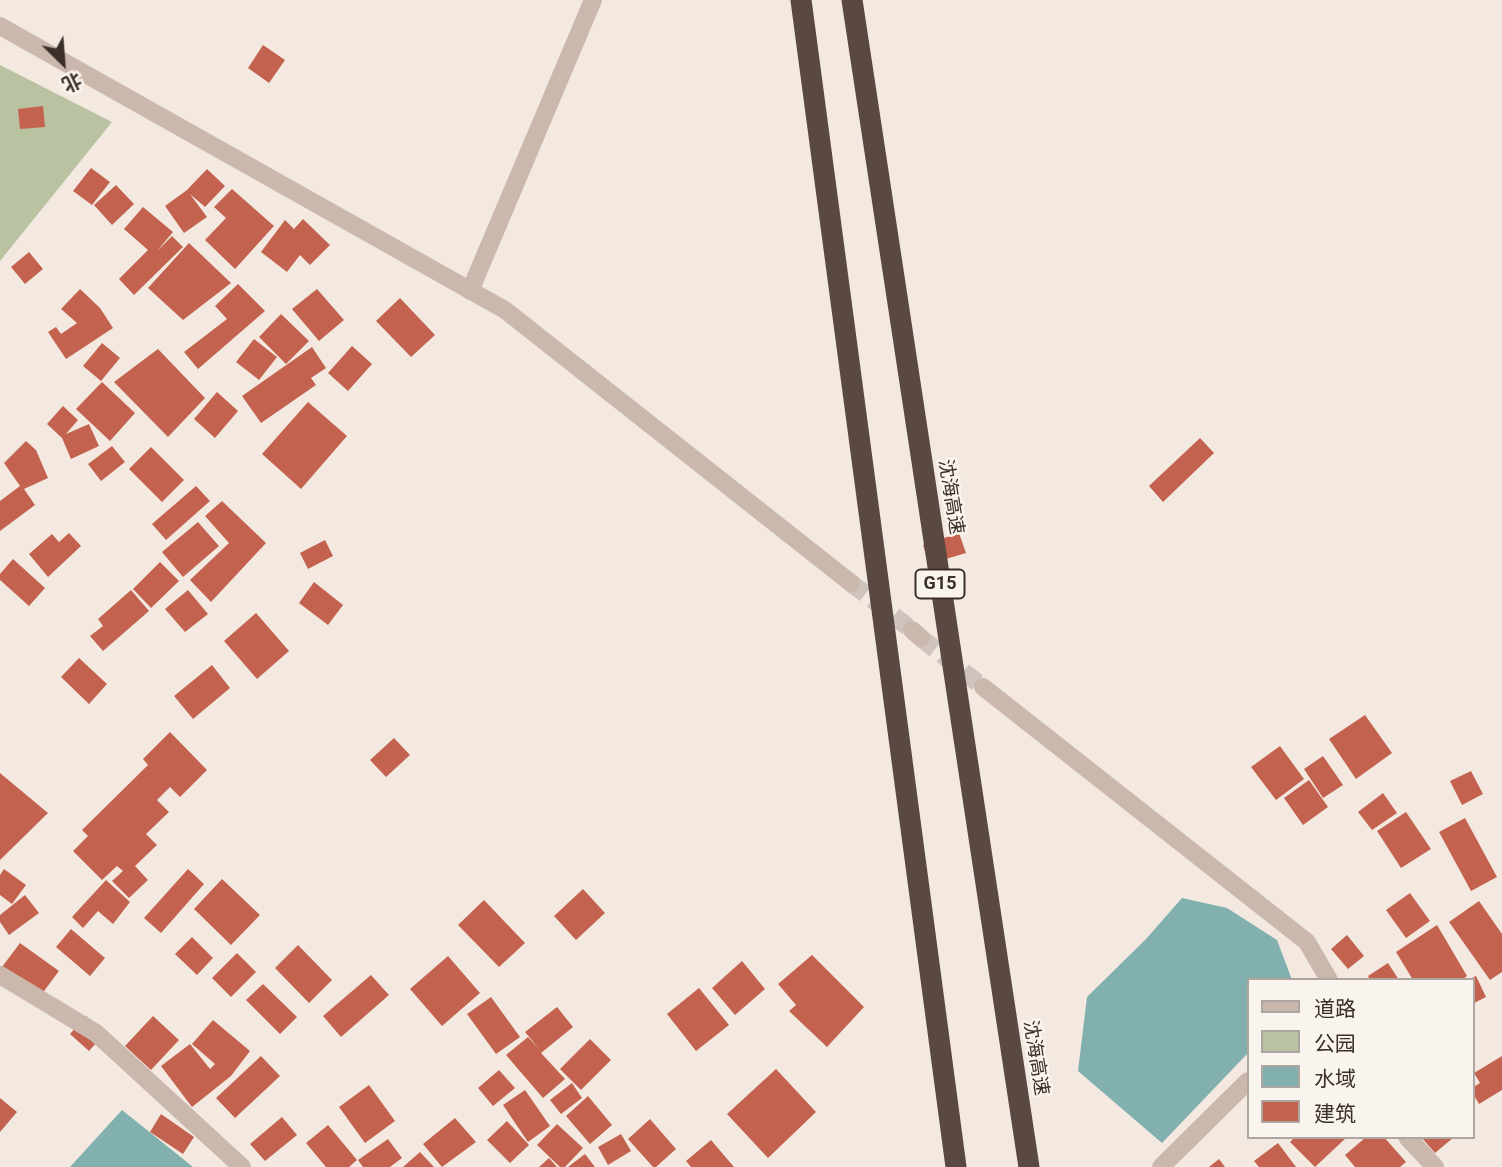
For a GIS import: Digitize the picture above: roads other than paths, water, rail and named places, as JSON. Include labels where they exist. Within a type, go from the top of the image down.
[{"type":"highway","points":[[801,0],[956,1167]]},
{"type":"highway","name":"沈海高速","points":[[852,0],[1029,1167]]},
{"type":"street","points":[[470,291],[593,0]]},
{"type":"street","points":[[0,26],[505,310],[851,583]]},
{"type":"street","points":[[983,687],[1307,942],[1328,978]]},
{"type":"street","points":[[0,975],[96,1033],[242,1167]]},
{"type":"street","points":[[1161,1167],[1246,1083]]},
{"type":"street","points":[[1409,1139],[1435,1167]]},
{"type":"water","points":[[1182,898],[1227,908],[1277,940],[1291,978],[1246,978],[1246,1055],[1162,1143],[1078,1071],[1087,997],[1146,939]]},
{"type":"water","points":[[122,1110],[193,1167],[70,1167]]},
{"type":"tunnel","points":[[851,583],[912,630]]},
{"type":"tunnel","points":[[921,638],[983,687]]}]
